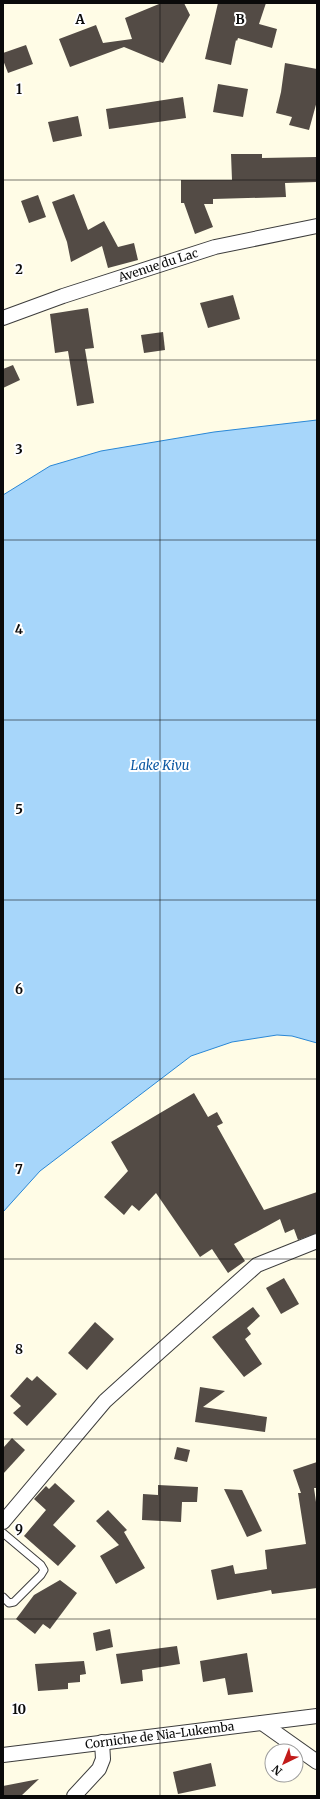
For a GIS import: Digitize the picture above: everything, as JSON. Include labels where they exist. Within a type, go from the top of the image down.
[{"type":"street","name":"Avenue du Lac","points":[[3,318],[63,296],[215,247],[317,226]]},
{"type":"street","points":[[3,1522],[104,1401],[146,1363],[257,1265],[317,1241]]},
{"type":"street","name":"Corniche de Nia-Lukemba","points":[[3,1755],[317,1716]]},
{"type":"street","points":[[262,1723],[317,1762]]},
{"type":"street","points":[[74,1796],[99,1769],[103,1759],[102,1742]]},
{"type":"lane","points":[[3,1533],[44,1570],[41,1576],[14,1602],[9,1602],[3,1598]]},
{"type":"water","name":"Lake Kivu","points":[[317,420],[317,1043],[292,1036],[277,1035],[232,1042],[191,1056],[40,1171],[3,1212],[3,495],[50,466],[101,451],[214,432]]},
{"type":"building","points":[[184,3],[190,15],[163,63],[124,47],[70,67],[59,39],[96,25],[103,43],[132,39],[125,18],[159,4]]},
{"type":"building","points":[[218,3],[266,3],[259,24],[277,29],[272,48],[238,38],[237,41],[236,40],[231,65],[205,59]]},
{"type":"building","points":[[26,45],[33,64],[8,73],[3,60],[3,53]]},
{"type":"building","points":[[285,63],[317,69],[317,101],[309,130],[289,125],[292,117],[276,113],[281,92]]},
{"type":"building","points":[[218,84],[248,89],[243,117],[213,112]]},
{"type":"building","points":[[183,97],[186,118],[109,129],[106,109]]},
{"type":"building","points":[[78,116],[82,136],[53,142],[48,122]]},
{"type":"building","points":[[231,154],[262,154],[262,158],[317,157],[317,182],[285,183],[286,197],[213,199],[213,204],[204,204],[213,227],[195,234],[184,203],[181,203],[181,180],[232,180]]},
{"type":"building","points":[[74,194],[88,230],[104,221],[118,247],[134,243],[138,260],[108,268],[102,246],[71,262],[67,242],[52,202]]},
{"type":"building","points":[[38,195],[46,217],[29,223],[21,201]]},
{"type":"building","points":[[233,295],[240,319],[208,328],[200,303]]},
{"type":"building","points":[[88,308],[94,348],[85,349],[94,403],[77,406],[68,351],[55,353],[50,314]]},
{"type":"building","points":[[163,332],[165,350],[144,353],[141,335]]},
{"type":"building","points":[[13,365],[20,380],[3,388],[3,369]]},
{"type":"building","points":[[194,1093],[208,1117],[217,1112],[223,1123],[217,1126],[264,1210],[317,1192],[317,1233],[298,1240],[294,1229],[285,1233],[280,1219],[234,1244],[245,1261],[228,1273],[212,1249],[200,1257],[156,1193],[139,1211],[132,1205],[124,1215],[104,1197],[128,1171],[111,1142]]},
{"type":"building","points":[[284,1278],[299,1304],[281,1314],[266,1288]]},
{"type":"building","points":[[253,1307],[260,1316],[247,1328],[251,1334],[245,1339],[262,1364],[244,1377],[212,1337]]},
{"type":"building","points":[[95,1322],[114,1339],[87,1370],[68,1353]]},
{"type":"building","points":[[37,1376],[57,1394],[27,1426],[13,1413],[21,1406],[10,1396],[27,1377],[32,1381]]},
{"type":"building","points":[[200,1387],[225,1391],[203,1407],[267,1417],[265,1432],[195,1422]]},
{"type":"building","points":[[12,1438],[25,1450],[3,1474],[3,1448]]},
{"type":"building","points":[[177,1447],[190,1450],[187,1462],[174,1459]]},
{"type":"building","points":[[317,1462],[317,1488],[314,1488],[317,1509],[317,1588],[272,1594],[271,1590],[217,1600],[211,1570],[233,1565],[235,1574],[267,1569],[265,1550],[306,1544],[298,1493],[301,1493],[293,1470]]},
{"type":"building","points":[[55,1483],[75,1501],[53,1525],[76,1546],[58,1566],[24,1536],[46,1510],[34,1499],[46,1486],[49,1489]]},
{"type":"building","points":[[158,1485],[198,1487],[197,1502],[182,1502],[181,1522],[142,1520],[143,1494],[158,1495]]},
{"type":"building","points":[[224,1489],[242,1490],[262,1531],[247,1537]]},
{"type":"building","points":[[108,1510],[127,1530],[124,1532],[145,1568],[116,1584],[100,1556],[119,1545],[96,1521]]},
{"type":"building","points":[[60,1580],[77,1593],[50,1629],[43,1624],[35,1634],[16,1619],[34,1595]]},
{"type":"building","points":[[110,1629],[113,1647],[96,1651],[93,1633]]},
{"type":"building","points":[[177,1646],[180,1664],[142,1670],[143,1681],[121,1684],[116,1654]]},
{"type":"building","points":[[247,1653],[253,1692],[228,1695],[225,1678],[203,1682],[200,1661]]},
{"type":"building","points":[[84,1661],[86,1674],[80,1675],[80,1682],[68,1683],[68,1689],[38,1691],[35,1664]]},
{"type":"building","points":[[211,1763],[216,1786],[178,1794],[173,1772]]},
{"type":"building","points":[[39,1779],[21,1796],[3,1796],[3,1786]]}]
